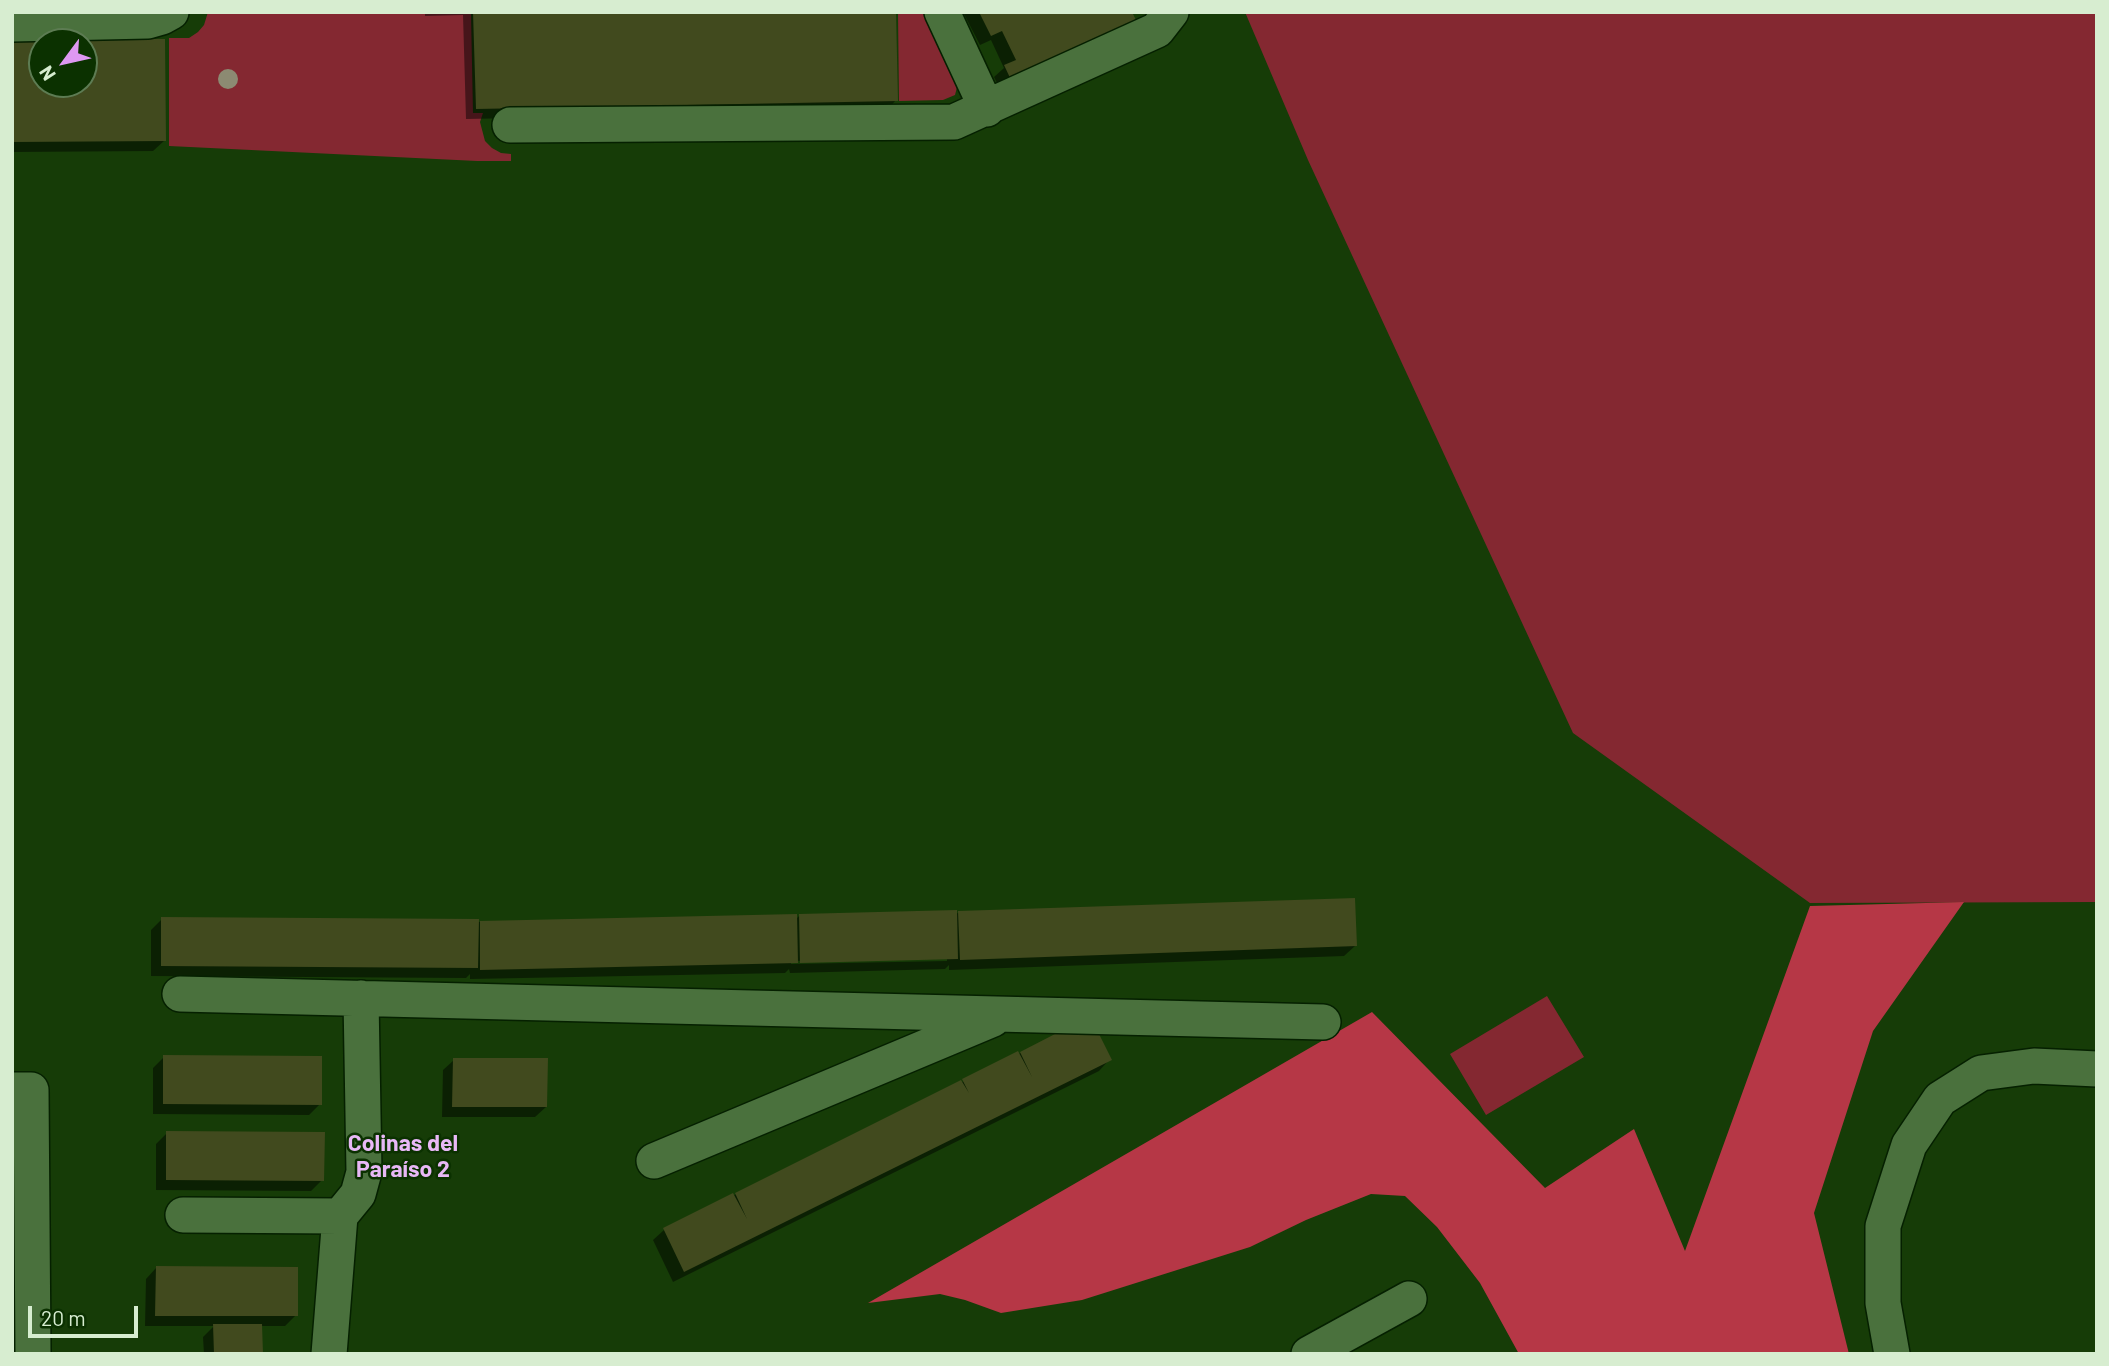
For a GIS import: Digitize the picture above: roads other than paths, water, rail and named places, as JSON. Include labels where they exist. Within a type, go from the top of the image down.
[{"type":"street","points":[[12,24],[148,21],[171,12]]},
{"type":"street","points":[[942,12],[987,109]]},
{"type":"street","points":[[510,125],[954,122],[1157,30],[1171,12]]},
{"type":"street","points":[[180,994],[1323,1022]]},
{"type":"street","points":[[329,1354],[340,1216],[358,1194],[364,1172],[361,998]]},
{"type":"street","points":[[654,1161],[1006,1014]]},
{"type":"street","points":[[1892,1354],[1883,1303],[1883,1226],[1909,1145],[1940,1099],[1981,1073],[2034,1066],[2097,1069]]},
{"type":"street","points":[[12,1090],[31,1090],[33,1354]]},
{"type":"street","points":[[183,1215],[340,1216]]},
{"type":"street","points":[[1309,1354],[1409,1300]]},
{"type":"district","name":"Colinas del Paraíso 2","points":[[403,1156]]}]
